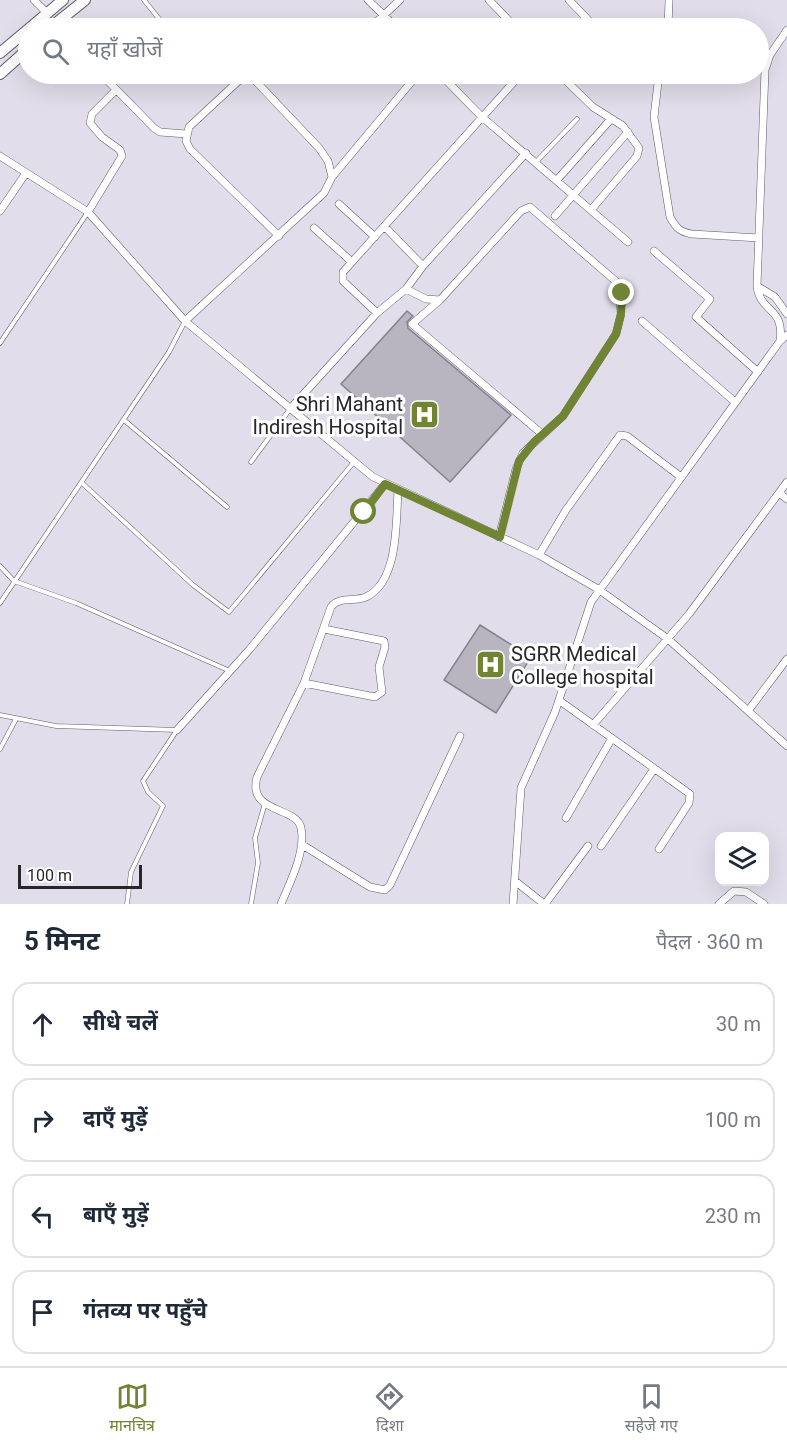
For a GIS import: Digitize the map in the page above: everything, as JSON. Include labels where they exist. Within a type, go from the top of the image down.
[{"type":"main road","points":[[39,18],[63,0]]},
{"type":"main road","points":[[66,18],[85,0]]},
{"type":"main road","points":[[0,53],[18,37]]},
{"type":"main road","points":[[0,75],[18,58]]},
{"type":"street","points":[[34,0],[46,12]]},
{"type":"street","points":[[368,0],[387,18]]},
{"type":"street","points":[[381,18],[400,0]]},
{"type":"street","points":[[489,0],[506,18]]},
{"type":"street","points":[[495,6],[502,0]]},
{"type":"street","points":[[569,0],[586,18]]},
{"type":"street","points":[[668,18],[669,0]]},
{"type":"street","points":[[769,58],[787,30]]},
{"type":"street","points":[[110,84],[154,128],[168,133],[186,134]]},
{"type":"street","points":[[237,84],[189,127],[186,134],[190,149],[279,236]]},
{"type":"street","points":[[258,84],[319,148],[328,161],[332,177]]},
{"type":"street","points":[[185,321],[324,193],[332,177],[410,84]]},
{"type":"street","points":[[450,84],[482,117],[628,242]]},
{"type":"street","points":[[377,313],[343,281],[343,273],[512,84]]},
{"type":"street","points":[[569,84],[587,102],[628,132],[637,143],[637,156],[591,210]]},
{"type":"street","points":[[658,84],[654,117],[670,218],[674,225],[681,232],[692,234],[759,238]]},
{"type":"street","points":[[764,84],[758,286],[762,301],[779,318],[782,329],[780,341]]},
{"type":"street","points":[[88,212],[122,156],[120,150],[102,137],[90,123],[92,114],[116,90]]},
{"type":"street","points":[[557,180],[611,119]]},
{"type":"street","points":[[555,216],[628,132]]},
{"type":"street","points":[[290,410],[377,313],[406,289],[423,266],[526,153]]},
{"type":"street","points":[[0,156],[88,212],[185,321],[354,462],[385,484],[537,554],[598,589],[668,639],[787,746]]},
{"type":"street","points":[[0,211],[27,173]]},
{"type":"street","points":[[339,204],[375,237]]},
{"type":"street","points":[[500,537],[519,461],[569,407],[616,334],[621,314],[622,293],[619,284],[530,207],[521,211],[440,300],[412,324],[542,434]]},
{"type":"street","points":[[385,227],[423,266]]},
{"type":"street","points":[[314,228],[352,262]]},
{"type":"street","points":[[654,252],[710,299],[696,317],[758,372]]},
{"type":"street","points":[[758,286],[775,297],[787,314]]},
{"type":"street","points":[[406,289],[426,299],[440,300]]},
{"type":"street","points":[[642,321],[735,402]]},
{"type":"street","points":[[513,904],[521,788],[560,701],[583,621],[598,589],[780,341],[787,335]]},
{"type":"street","points":[[537,554],[620,435],[627,436],[681,477]]},
{"type":"street","points":[[593,725],[668,639],[787,482]]},
{"type":"street","points":[[177,730],[231,671],[385,484]]},
{"type":"street","points":[[281,904],[301,841],[301,828],[297,820],[266,803],[258,793],[257,777],[304,682],[334,603],[370,595],[391,565],[395,543],[398,490]]},
{"type":"street","points":[[779,493],[787,499]]},
{"type":"street","points":[[304,682],[375,697],[382,692],[379,667],[385,647],[384,641],[324,629]]},
{"type":"street","points":[[748,711],[787,659]]},
{"type":"street","points":[[560,701],[688,791],[691,798],[659,849]]},
{"type":"street","points":[[301,841],[370,887],[385,890],[390,885],[460,736]]},
{"type":"street","points":[[566,818],[612,738]]},
{"type":"street","points":[[601,846],[654,769]]},
{"type":"street","points":[[515,881],[544,904],[588,846]]},
{"type":"street","points":[[719,904],[734,891],[746,892],[764,904]]},
{"type":"lane","points":[[144,0],[158,18]]},
{"type":"lane","points":[[536,162],[577,119]]},
{"type":"lane","points":[[0,343],[88,212]]},
{"type":"lane","points":[[0,603],[169,352],[185,321]]},
{"type":"lane","points":[[251,462],[290,410]]},
{"type":"lane","points":[[124,420],[227,507]]},
{"type":"lane","points":[[82,483],[185,578],[229,612],[354,462]]},
{"type":"lane","points":[[0,566],[14,581],[76,603],[231,671]]},
{"type":"lane","points":[[0,715],[91,729],[177,730]]},
{"type":"lane","points":[[0,749],[16,719]]},
{"type":"lane","points":[[127,904],[131,872],[163,806],[148,792],[143,781],[177,730]]},
{"type":"lane","points":[[251,904],[258,862],[255,838],[266,803]]},
{"type":"building","points":[[407,311],[413,316],[407,322],[408,328],[511,415],[450,482],[341,384]]},
{"type":"building","points":[[480,625],[531,657],[496,713],[444,680]]},
{"type":"place","name":"Shri Mahant Indiresh Hospital","points":[[424,415]]},
{"type":"place","name":"SGRR Medical College hospital","points":[[490,665]]},
{"type":"route","points":[[364,512],[385,484],[500,537],[519,461],[523,453],[563,416],[616,334],[621,314],[622,293]]}]
